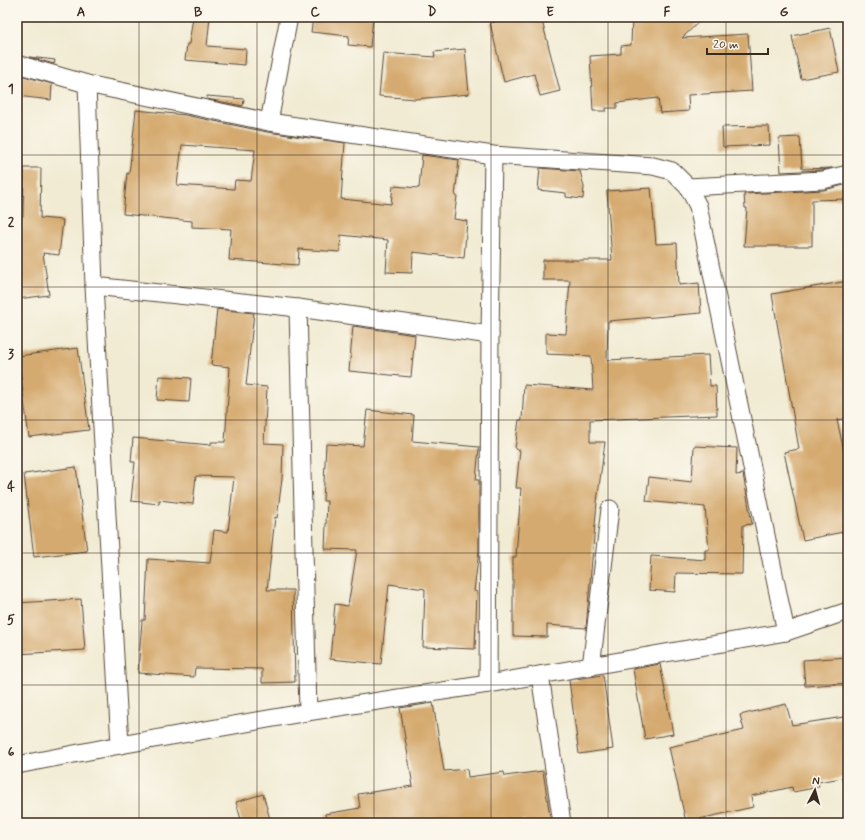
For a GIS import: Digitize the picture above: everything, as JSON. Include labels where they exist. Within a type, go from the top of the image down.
[{"type":"street","points":[[269,122],[289,17]]},
{"type":"street","points":[[17,64],[87,84],[269,122],[493,154],[653,166],[672,171],[688,186],[698,206],[786,632]]},
{"type":"street","points":[[87,84],[94,286],[120,745]]},
{"type":"street","points":[[488,684],[490,336],[493,154]]},
{"type":"street","points":[[688,186],[823,180],[848,174]]},
{"type":"street","points":[[94,286],[298,308],[490,336]]},
{"type":"street","points":[[298,308],[308,712]]},
{"type":"street","points":[[591,667],[610,509]]},
{"type":"street","points":[[17,765],[120,745],[308,712],[591,667],[786,632],[848,611]]},
{"type":"street","points":[[540,675],[562,823]]},
{"type":"building","points":[[193,17],[210,17],[207,46],[246,49],[245,65],[185,60]]},
{"type":"building","points":[[313,17],[373,17],[370,47],[348,45],[349,36],[311,32]]},
{"type":"building","points":[[515,17],[541,17],[560,91],[540,96],[534,74],[504,82],[490,23]]},
{"type":"building","points":[[632,17],[704,17],[682,38],[748,34],[752,91],[688,95],[689,111],[660,113],[658,98],[617,103],[617,108],[606,108],[606,111],[593,111],[590,56],[621,54],[621,46],[631,45]]},
{"type":"building","points":[[830,28],[839,72],[801,79],[792,36]]},
{"type":"building","points":[[465,49],[469,94],[415,99],[379,96],[383,53],[435,57],[434,52]]},
{"type":"building","points":[[29,57],[55,60],[54,64]]},
{"type":"building","points":[[17,74],[52,84],[51,100],[17,96]]},
{"type":"building","points":[[207,96],[244,99],[243,106],[207,99]]},
{"type":"building","points":[[136,110],[185,115],[267,132],[345,143],[341,199],[391,204],[393,186],[419,188],[422,155],[459,160],[454,219],[467,221],[464,258],[413,252],[412,273],[386,272],[388,240],[341,235],[340,252],[299,249],[298,265],[229,260],[231,229],[192,227],[192,221],[123,214],[127,173],[129,174]],"holes":[[[182,145],[255,150],[251,181],[235,180],[234,189],[177,185]]]},
{"type":"building","points":[[769,126],[770,145],[723,147],[722,127]]},
{"type":"building","points":[[800,137],[802,169],[832,168],[822,170],[781,172],[779,138]]},
{"type":"building","points":[[24,168],[41,168],[40,218],[63,220],[59,255],[43,253],[49,295],[17,299],[17,215],[23,216]]},
{"type":"building","points":[[540,168],[580,171],[584,187],[583,199],[566,197],[566,193],[538,190]]},
{"type":"building","points":[[848,184],[848,199],[812,200],[812,246],[744,246],[747,208],[745,208],[744,194],[824,190]]},
{"type":"building","points":[[651,188],[656,244],[677,243],[679,285],[699,283],[701,313],[608,321],[607,360],[708,355],[710,386],[716,386],[717,415],[590,420],[590,442],[605,442],[597,502],[586,628],[547,625],[547,637],[513,636],[513,557],[516,557],[521,488],[516,488],[520,450],[515,449],[519,420],[522,420],[524,385],[593,390],[591,356],[546,354],[546,333],[566,334],[570,280],[543,280],[543,260],[612,260],[607,191]]},
{"type":"building","points":[[848,281],[848,418],[837,420],[848,469],[848,531],[803,540],[784,452],[799,449],[772,294]]},
{"type":"building","points":[[217,309],[254,313],[246,385],[267,387],[264,443],[283,444],[282,479],[277,518],[275,517],[267,590],[293,590],[295,682],[262,683],[262,669],[195,668],[194,677],[138,673],[142,620],[145,620],[148,559],[210,563],[214,530],[228,532],[234,477],[196,476],[193,504],[159,500],[159,504],[131,501],[135,462],[131,462],[133,438],[211,445],[211,442],[225,442],[230,367],[211,365]]},
{"type":"building","points":[[353,326],[415,335],[411,377],[349,371]]},
{"type":"building","points":[[78,348],[89,430],[29,437],[18,356]]},
{"type":"building","points":[[159,376],[191,378],[189,402],[157,400]]},
{"type":"building","points":[[367,410],[414,415],[412,441],[479,447],[476,480],[479,480],[479,551],[474,591],[477,592],[475,649],[423,647],[425,589],[389,584],[381,664],[330,659],[335,604],[348,606],[357,550],[325,549],[327,501],[323,501],[326,444],[363,446]]},
{"type":"building","points":[[694,446],[737,448],[736,475],[743,474],[752,524],[743,525],[742,574],[676,573],[675,592],[649,590],[651,556],[705,560],[705,550],[709,550],[705,507],[646,501],[649,477],[692,482]]},
{"type":"building","points":[[76,467],[87,551],[34,557],[24,474]]},
{"type":"building","points":[[81,599],[85,650],[17,654],[17,603]]},
{"type":"building","points":[[848,657],[848,683],[805,686],[803,660]]},
{"type":"building","points":[[660,664],[673,734],[645,739],[633,669]]},
{"type":"building","points":[[603,675],[613,749],[579,754],[569,680]]},
{"type":"building","points":[[433,703],[444,771],[467,769],[468,777],[504,772],[505,776],[543,771],[551,823],[525,823],[525,820],[507,823],[326,823],[325,814],[360,808],[358,794],[413,786],[400,708]]},
{"type":"building","points":[[786,704],[792,725],[844,717],[848,739],[848,777],[818,782],[819,787],[793,792],[792,787],[751,796],[753,807],[686,822],[669,747],[744,730],[740,715]]},
{"type":"building","points":[[263,794],[271,823],[242,823],[236,802]]}]
